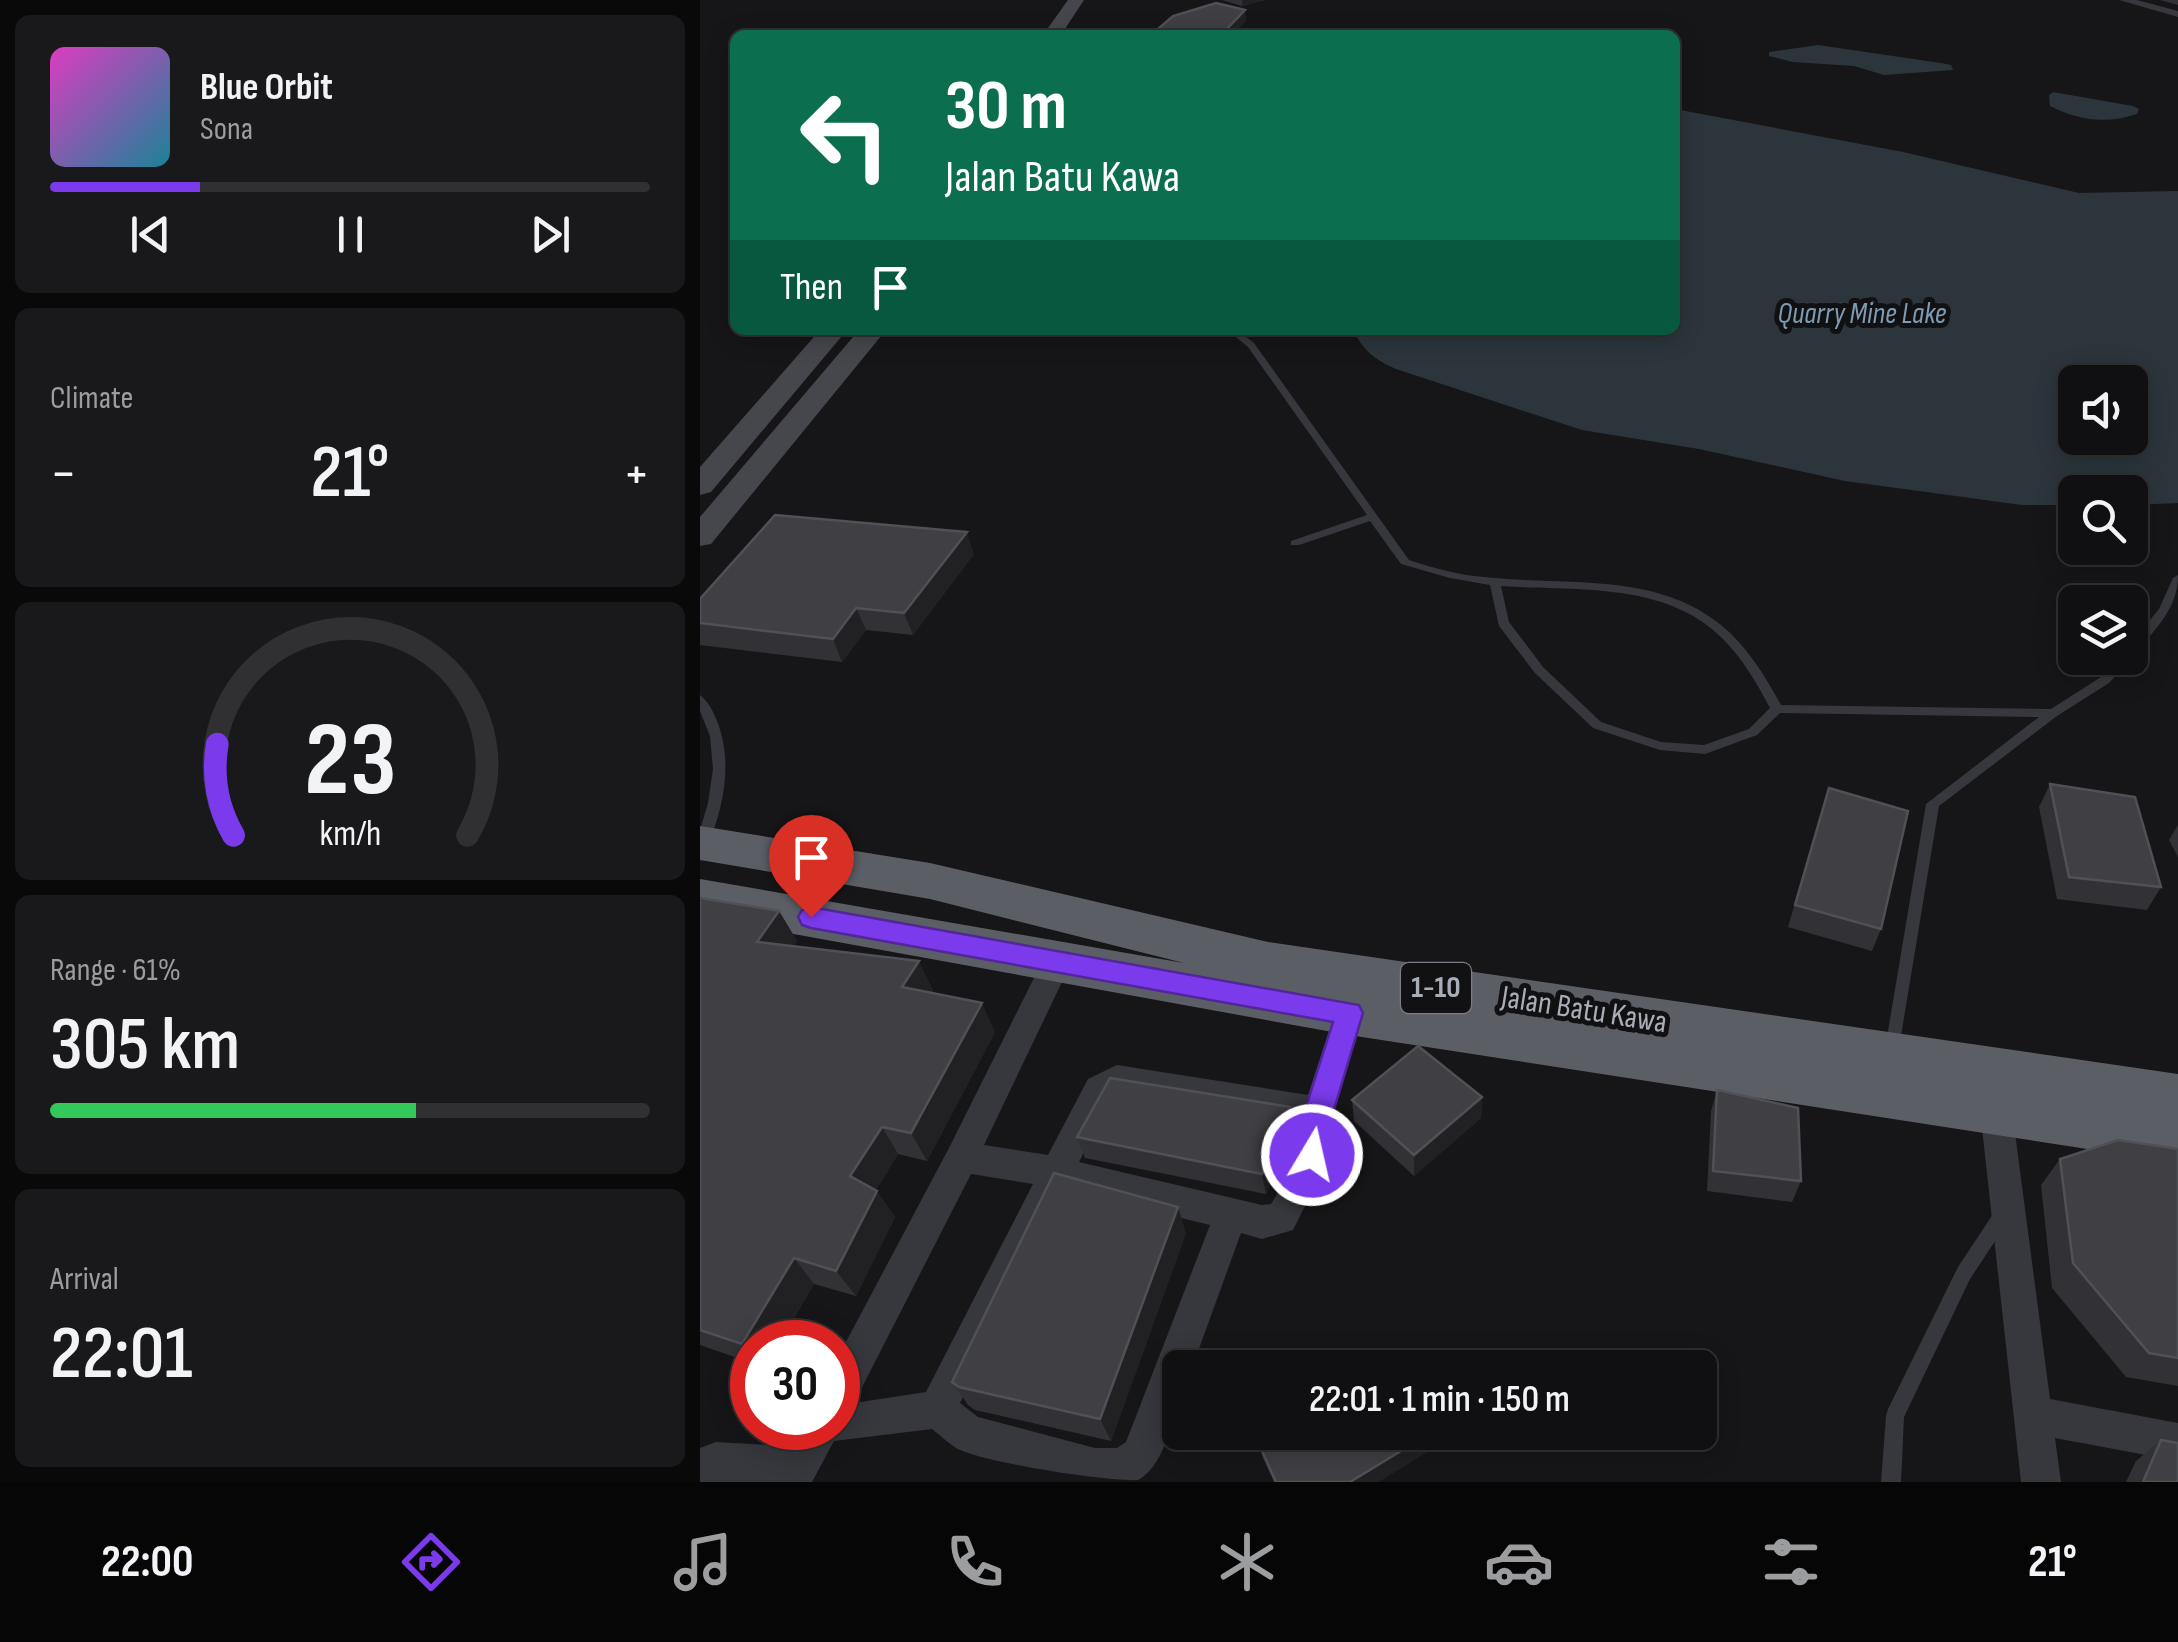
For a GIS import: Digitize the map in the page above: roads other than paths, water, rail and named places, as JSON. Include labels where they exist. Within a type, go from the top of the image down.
[{"type":"highway","name":"Jalan Batu Kawa","points":[[701,843],[930,881],[1268,963],[2178,1098]]},
{"type":"highway","name":"Jalan Batu Kawa","points":[[700,898],[1058,958],[1349,1013],[2178,1138]]},
{"type":"main road","points":[[1055,30],[1076,0]]},
{"type":"main road","points":[[700,486],[830,335]]},
{"type":"main road","points":[[700,538],[868,335]]},
{"type":"street","points":[[2124,0],[2178,14]]},
{"type":"street","points":[[860,1352],[962,1157],[1058,958]]},
{"type":"street","points":[[962,1157],[1056,1172],[1262,1222],[1281,1218],[1299,1188],[1321,1132],[1317,1116],[1349,1013]]},
{"type":"street","points":[[937,1409],[1099,1088],[1107,1081],[1303,1108],[1317,1116]]},
{"type":"street","points":[[1996,1110],[2041,1482]]},
{"type":"street","points":[[860,1421],[937,1409],[968,1434],[1124,1475],[1140,1455],[1231,1214]]},
{"type":"street","points":[[2035,1415],[2178,1442]]},
{"type":"street","points":[[700,1467],[716,1460],[795,1474],[808,1450]]},
{"type":"lane","points":[[1237,335],[1251,345],[1406,562],[1495,582],[1565,583],[1638,591],[1674,602],[1709,620],[1758,675],[1777,709]]},
{"type":"lane","points":[[1296,542],[1374,516]]},
{"type":"lane","points":[[2148,630],[2164,610],[2178,578]]},
{"type":"lane","points":[[1495,582],[1503,624],[1539,670],[1597,725],[1660,746],[1704,750],[1753,732],[1777,709],[2053,713]]},
{"type":"lane","points":[[1892,1056],[1932,804],[2110,675]]},
{"type":"lane","points":[[700,700],[714,724],[722,777],[701,843]]},
{"type":"lane","points":[[1891,1482],[1895,1416],[1964,1273],[2009,1204]]},
{"type":"water","points":[[1818,45],[1941,63],[1951,65],[1953,70],[1884,75],[1854,66],[1793,62],[1769,56],[1769,52]]},
{"type":"water","points":[[2053,92],[2139,109],[2137,114],[2115,119],[2083,118],[2050,106],[2049,95]]},
{"type":"water","name":"Quarry Mine Lake","points":[[1680,110],[1903,152],[2079,193],[2178,191],[2178,503],[2148,504],[2148,475],[2058,475],[2058,505],[2022,505],[1845,481],[1699,449],[1582,430],[1396,369],[1370,354],[1356,335],[1680,335]]}]
